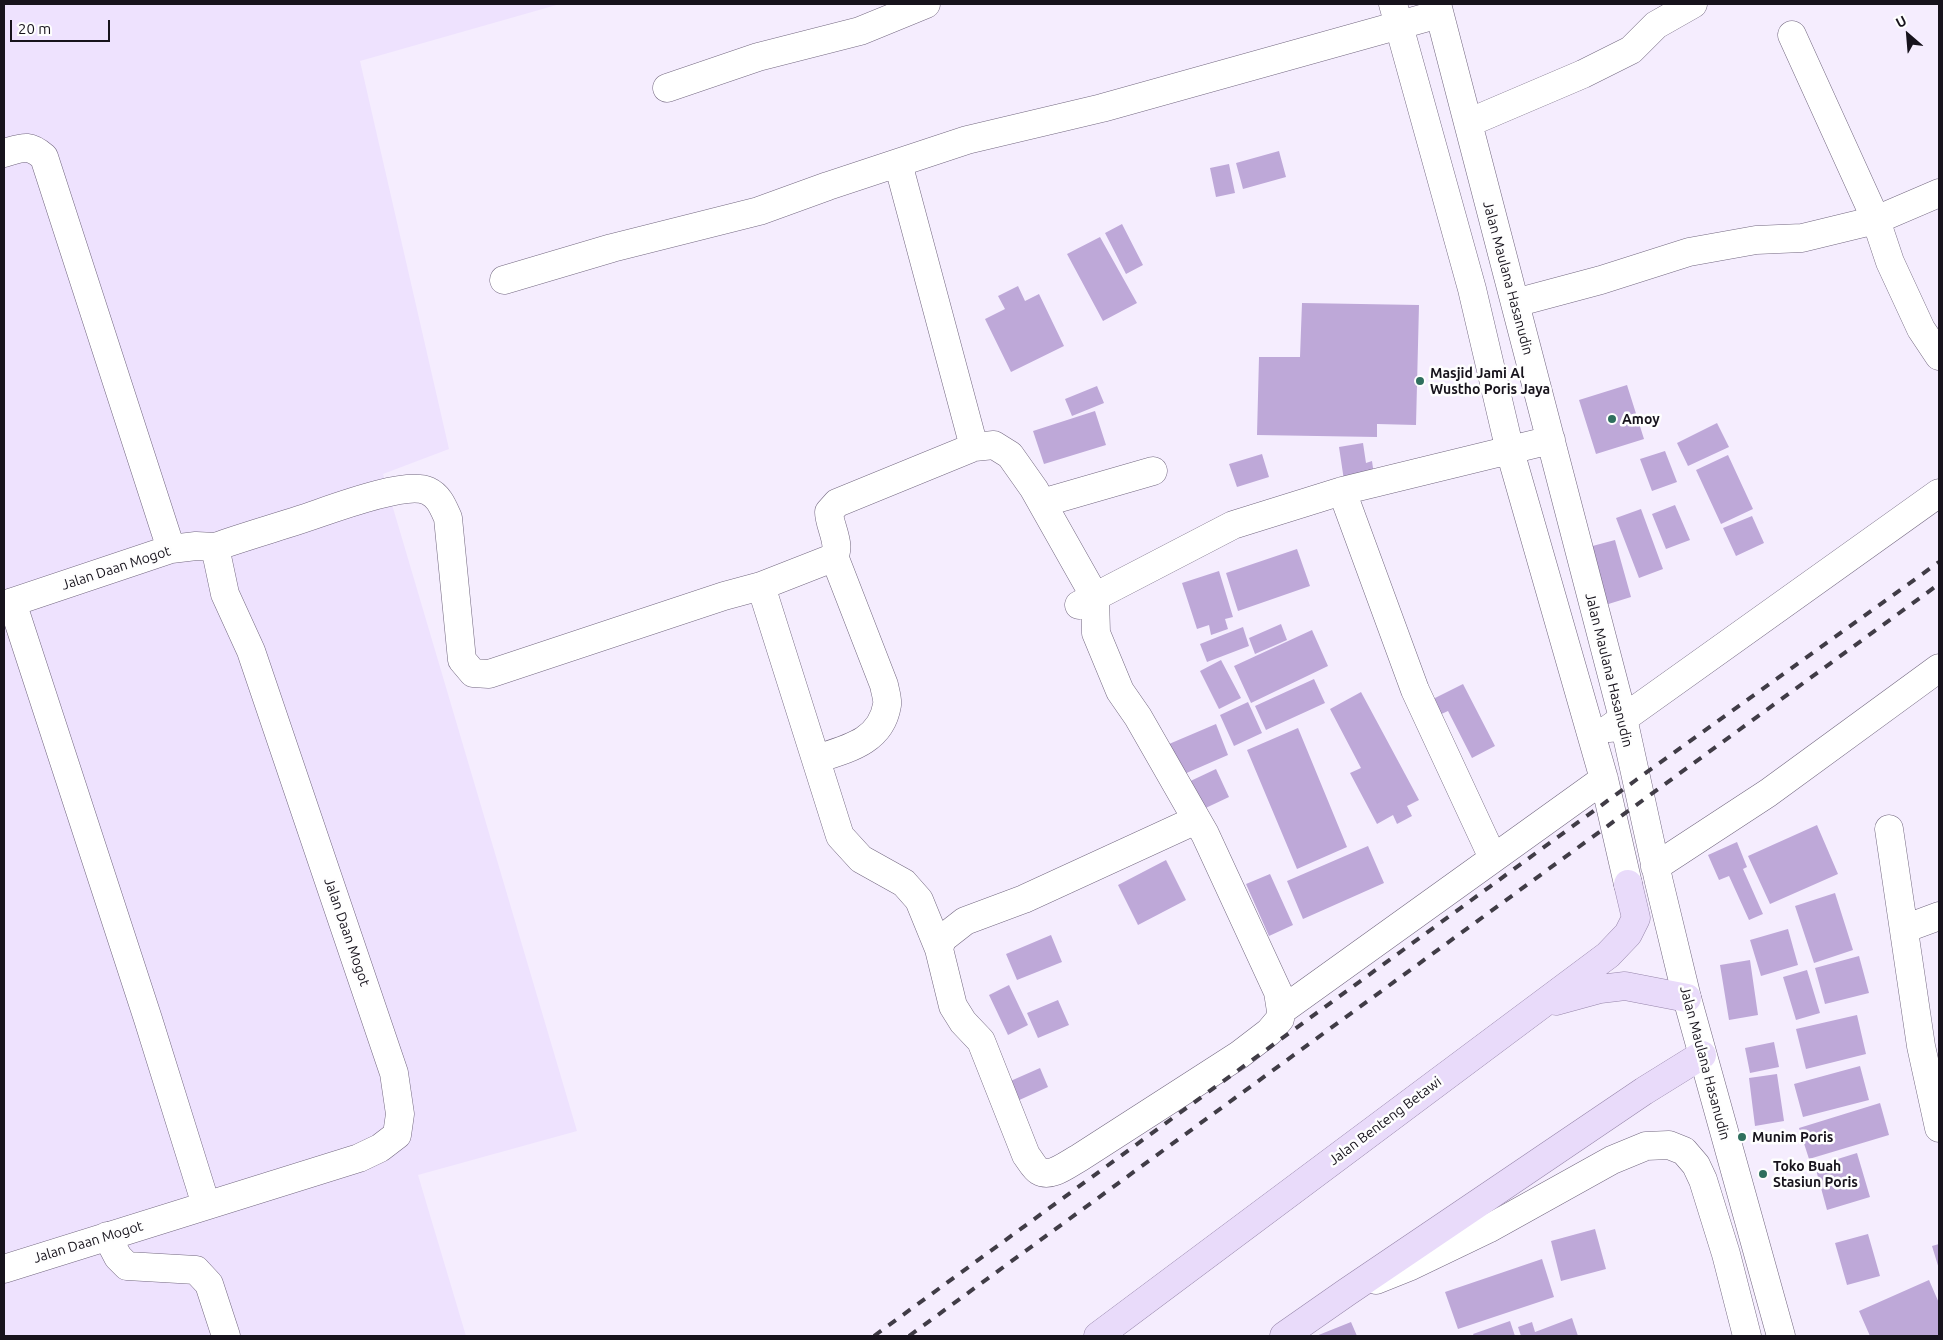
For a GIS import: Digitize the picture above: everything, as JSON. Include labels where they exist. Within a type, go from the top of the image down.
[{"type":"main road","name":"Jalan Benteng Betawi","points":[[1098,1336],[1608,955],[1628,934],[1636,918],[1628,884]]},
{"type":"main road","points":[[1540,1005],[1600,989],[1625,986],[1687,998]]},
{"type":"main road","points":[[1284,1336],[1644,1091],[1702,1055]]},
{"type":"street","points":[[667,88],[758,58],[860,31],[926,4]]},
{"type":"street","points":[[1468,123],[1583,74],[1631,50],[1656,25],[1693,4]]},
{"type":"street","points":[[504,280],[612,248],[759,211],[967,140],[1102,108],[1351,39],[1392,19],[1438,9]]},
{"type":"street","name":"Jalan Maulana Hasanudin","points":[[1438,9],[1623,718],[1655,867],[1687,998],[1781,1336]]},
{"type":"street","points":[[1392,19],[1472,289],[1510,451],[1604,779],[1628,884]]},
{"type":"street","points":[[1792,35],[1876,220],[1898,278],[1922,329],[1939,356]]},
{"type":"street","points":[[4,153],[25,147],[35,149],[44,157],[171,549]]},
{"type":"street","points":[[898,163],[974,447]]},
{"type":"street","points":[[1515,303],[1601,280],[1689,252],[1756,240],[1802,238],[1876,220],[1939,192]]},
{"type":"street","points":[[1085,602],[1233,525],[1342,491],[1551,440]]},
{"type":"street","points":[[215,547],[357,500],[403,489],[427,490],[438,498],[448,518],[462,660],[473,673],[490,674],[724,596],[761,586],[830,559],[834,556],[837,548],[829,512],[837,503],[974,447],[994,445],[1010,455],[1034,488],[1085,602],[1109,668],[1120,691],[1138,717],[1205,834],[1278,992],[1281,1010],[1280,1019],[1269,1032],[1239,1056],[1059,1170],[1047,1173],[1038,1170],[1026,1155],[981,1041],[963,1022],[953,1006],[939,949],[919,900],[904,883],[861,859],[840,836],[761,586]]},
{"type":"street","points":[[1042,503],[1153,470]]},
{"type":"street","points":[[1342,491],[1415,690],[1493,858]]},
{"type":"street","points":[[1593,741],[1939,493]]},
{"type":"street","name":"Jalan Daan Mogot","points":[[4,1269],[359,1158],[380,1148],[397,1135],[400,1114],[394,1072],[251,651],[225,594],[215,547],[196,546],[171,549],[8,604]]},
{"type":"street","points":[[816,759],[870,738],[881,723],[888,703],[884,685],[834,556]]},
{"type":"street","points":[[8,604],[148,1019],[206,1205]]},
{"type":"street","points":[[1655,867],[1768,793],[1939,668]]},
{"type":"street","points":[[1281,1010],[1604,779]]},
{"type":"street","points":[[939,949],[942,939],[965,921],[1024,899],[1196,820]]},
{"type":"street","points":[[1889,829],[1921,1046],[1939,1128]]},
{"type":"street","points":[[1904,929],[1939,916]]},
{"type":"street","points":[[1346,1292],[1411,1266],[1488,1229],[1612,1160],[1646,1146],[1669,1145],[1684,1151],[1696,1164],[1703,1180],[1726,1254],[1747,1336]]},
{"type":"street","points":[[107,1236],[118,1257],[127,1266],[196,1270],[209,1284],[226,1336]]},
{"type":"shaded area","points":[[4,4],[560,4],[360,61],[449,449],[383,474],[577,1131],[418,1175],[466,1336],[4,1336]]},
{"type":"building","points":[[1279,151],[1286,177],[1243,189],[1236,163]]},
{"type":"building","points":[[1229,164],[1235,193],[1216,197],[1210,168]]},
{"type":"building","points":[[1122,224],[1143,265],[1126,274],[1105,233]]},
{"type":"building","points":[[1100,237],[1137,303],[1103,321],[1067,254]]},
{"type":"building","points":[[1018,286],[1025,301],[1039,294],[1064,346],[1011,372],[985,319],[1005,309],[998,296]]},
{"type":"building","points":[[1302,303],[1419,305],[1416,425],[1377,424],[1377,437],[1257,435],[1259,357],[1300,357]]},
{"type":"building","name":"Amoy","points":[[1627,385],[1644,439],[1596,454],[1579,400]]},
{"type":"building","points":[[1097,386],[1104,403],[1072,416],[1065,399]]},
{"type":"building","points":[[1095,411],[1106,445],[1044,464],[1033,431]]},
{"type":"building","points":[[1717,423],[1729,447],[1688,466],[1677,443]]},
{"type":"building","points":[[1363,443],[1366,463],[1372,461],[1375,482],[1345,487],[1339,447]]},
{"type":"building","points":[[1665,451],[1677,482],[1652,491],[1640,459]]},
{"type":"building","points":[[1262,454],[1269,477],[1237,487],[1229,464]]},
{"type":"building","points":[[1728,455],[1753,509],[1721,524],[1696,470]]},
{"type":"building","points":[[1675,505],[1690,540],[1666,549],[1652,514]]},
{"type":"building","points":[[1641,509],[1663,569],[1639,578],[1616,518]]},
{"type":"building","points":[[1752,516],[1764,543],[1736,556],[1723,528]]},
{"type":"building","points":[[1615,540],[1631,597],[1602,606],[1585,548]]},
{"type":"building","points":[[1297,549],[1310,586],[1238,611],[1226,573]]},
{"type":"building","points":[[1219,571],[1233,617],[1225,619],[1228,629],[1211,635],[1209,625],[1197,629],[1182,583]]},
{"type":"building","points":[[1281,624],[1287,640],[1255,654],[1249,638]]},
{"type":"building","points":[[1243,627],[1249,646],[1207,662],[1200,644]]},
{"type":"building","points":[[1312,630],[1328,666],[1251,703],[1234,666]]},
{"type":"building","points":[[1221,660],[1241,698],[1219,709],[1200,671]]},
{"type":"building","points":[[1314,679],[1325,703],[1266,730],[1255,706]]},
{"type":"building","points":[[1463,684],[1495,746],[1472,758],[1448,711],[1435,717],[1427,702]]},
{"type":"building","points":[[1361,692],[1419,800],[1407,806],[1412,816],[1397,824],[1393,815],[1377,824],[1350,773],[1361,768],[1330,709]]},
{"type":"building","points":[[1248,702],[1262,733],[1234,746],[1220,715]]},
{"type":"building","points":[[1216,724],[1228,755],[1175,778],[1162,747]]},
{"type":"building","points":[[1298,728],[1347,847],[1297,869],[1247,750]]},
{"type":"building","points":[[1216,769],[1229,797],[1195,813],[1182,785]]},
{"type":"building","points":[[1817,825],[1838,874],[1770,904],[1748,856]]},
{"type":"building","points":[[1737,842],[1747,867],[1743,869],[1763,914],[1749,920],[1729,876],[1719,880],[1708,855]]},
{"type":"building","points":[[1368,846],[1384,883],[1303,919],[1287,881]]},
{"type":"building","points":[[1166,860],[1186,900],[1138,925],[1118,885]]},
{"type":"building","points":[[1270,874],[1293,925],[1269,936],[1246,884]]},
{"type":"building","points":[[1835,893],[1853,950],[1814,963],[1795,906]]},
{"type":"building","points":[[1788,929],[1798,965],[1761,976],[1750,940]]},
{"type":"building","points":[[1051,935],[1062,962],[1017,980],[1006,954]]},
{"type":"building","points":[[1859,956],[1869,993],[1825,1004],[1815,968]]},
{"type":"building","points":[[1750,960],[1758,1015],[1729,1020],[1720,965]]},
{"type":"building","points":[[1807,970],[1820,1013],[1796,1020],[1783,977]]},
{"type":"building","points":[[1009,985],[1028,1025],[1008,1035],[989,995]]},
{"type":"building","points":[[1058,1000],[1069,1025],[1038,1038],[1027,1013]]},
{"type":"building","points":[[1857,1015],[1866,1054],[1806,1069],[1796,1029]]},
{"type":"building","points":[[1774,1042],[1779,1067],[1750,1073],[1745,1048]]},
{"type":"building","points":[[1860,1066],[1869,1100],[1803,1117],[1794,1084]]},
{"type":"building","points":[[1040,1068],[1048,1087],[1015,1102],[1006,1083]]},
{"type":"building","points":[[1777,1074],[1784,1121],[1755,1126],[1749,1078]]},
{"type":"building","points":[[1880,1103],[1889,1135],[1809,1159],[1799,1128]]},
{"type":"building","points":[[1857,1153],[1870,1197],[1827,1210],[1815,1166]]},
{"type":"building","points":[[1595,1229],[1606,1269],[1561,1281],[1551,1241]]},
{"type":"building","points":[[1868,1234],[1880,1276],[1847,1285],[1835,1243]]},
{"type":"building","points":[[1939,1244],[1939,1269],[1932,1246]]},
{"type":"building","points":[[1542,1259],[1554,1297],[1458,1329],[1445,1292]]},
{"type":"building","points":[[1929,1280],[1939,1303],[1939,1335],[1870,1336],[1859,1311]]},
{"type":"building","points":[[1572,1318],[1578,1336],[1521,1336],[1518,1327],[1532,1322],[1535,1332]]},
{"type":"building","points":[[1510,1321],[1515,1336],[1474,1336],[1473,1334]]},
{"type":"building","points":[[1351,1322],[1357,1336],[1316,1336]]},
{"type":"railway","points":[[874,1336],[1636,780],[1939,562]]},
{"type":"railway","points":[[909,1336],[1939,584]]},
{"type":"place","name":"Masjid Jami Al Wustho Poris Jaya","points":[[1420,381]]},
{"type":"place","name":"Amoy","points":[[1612,419]]},
{"type":"place","name":"Munim Poris","points":[[1742,1137]]},
{"type":"place","name":"Toko Buah Stasiun Poris","points":[[1763,1174]]}]
